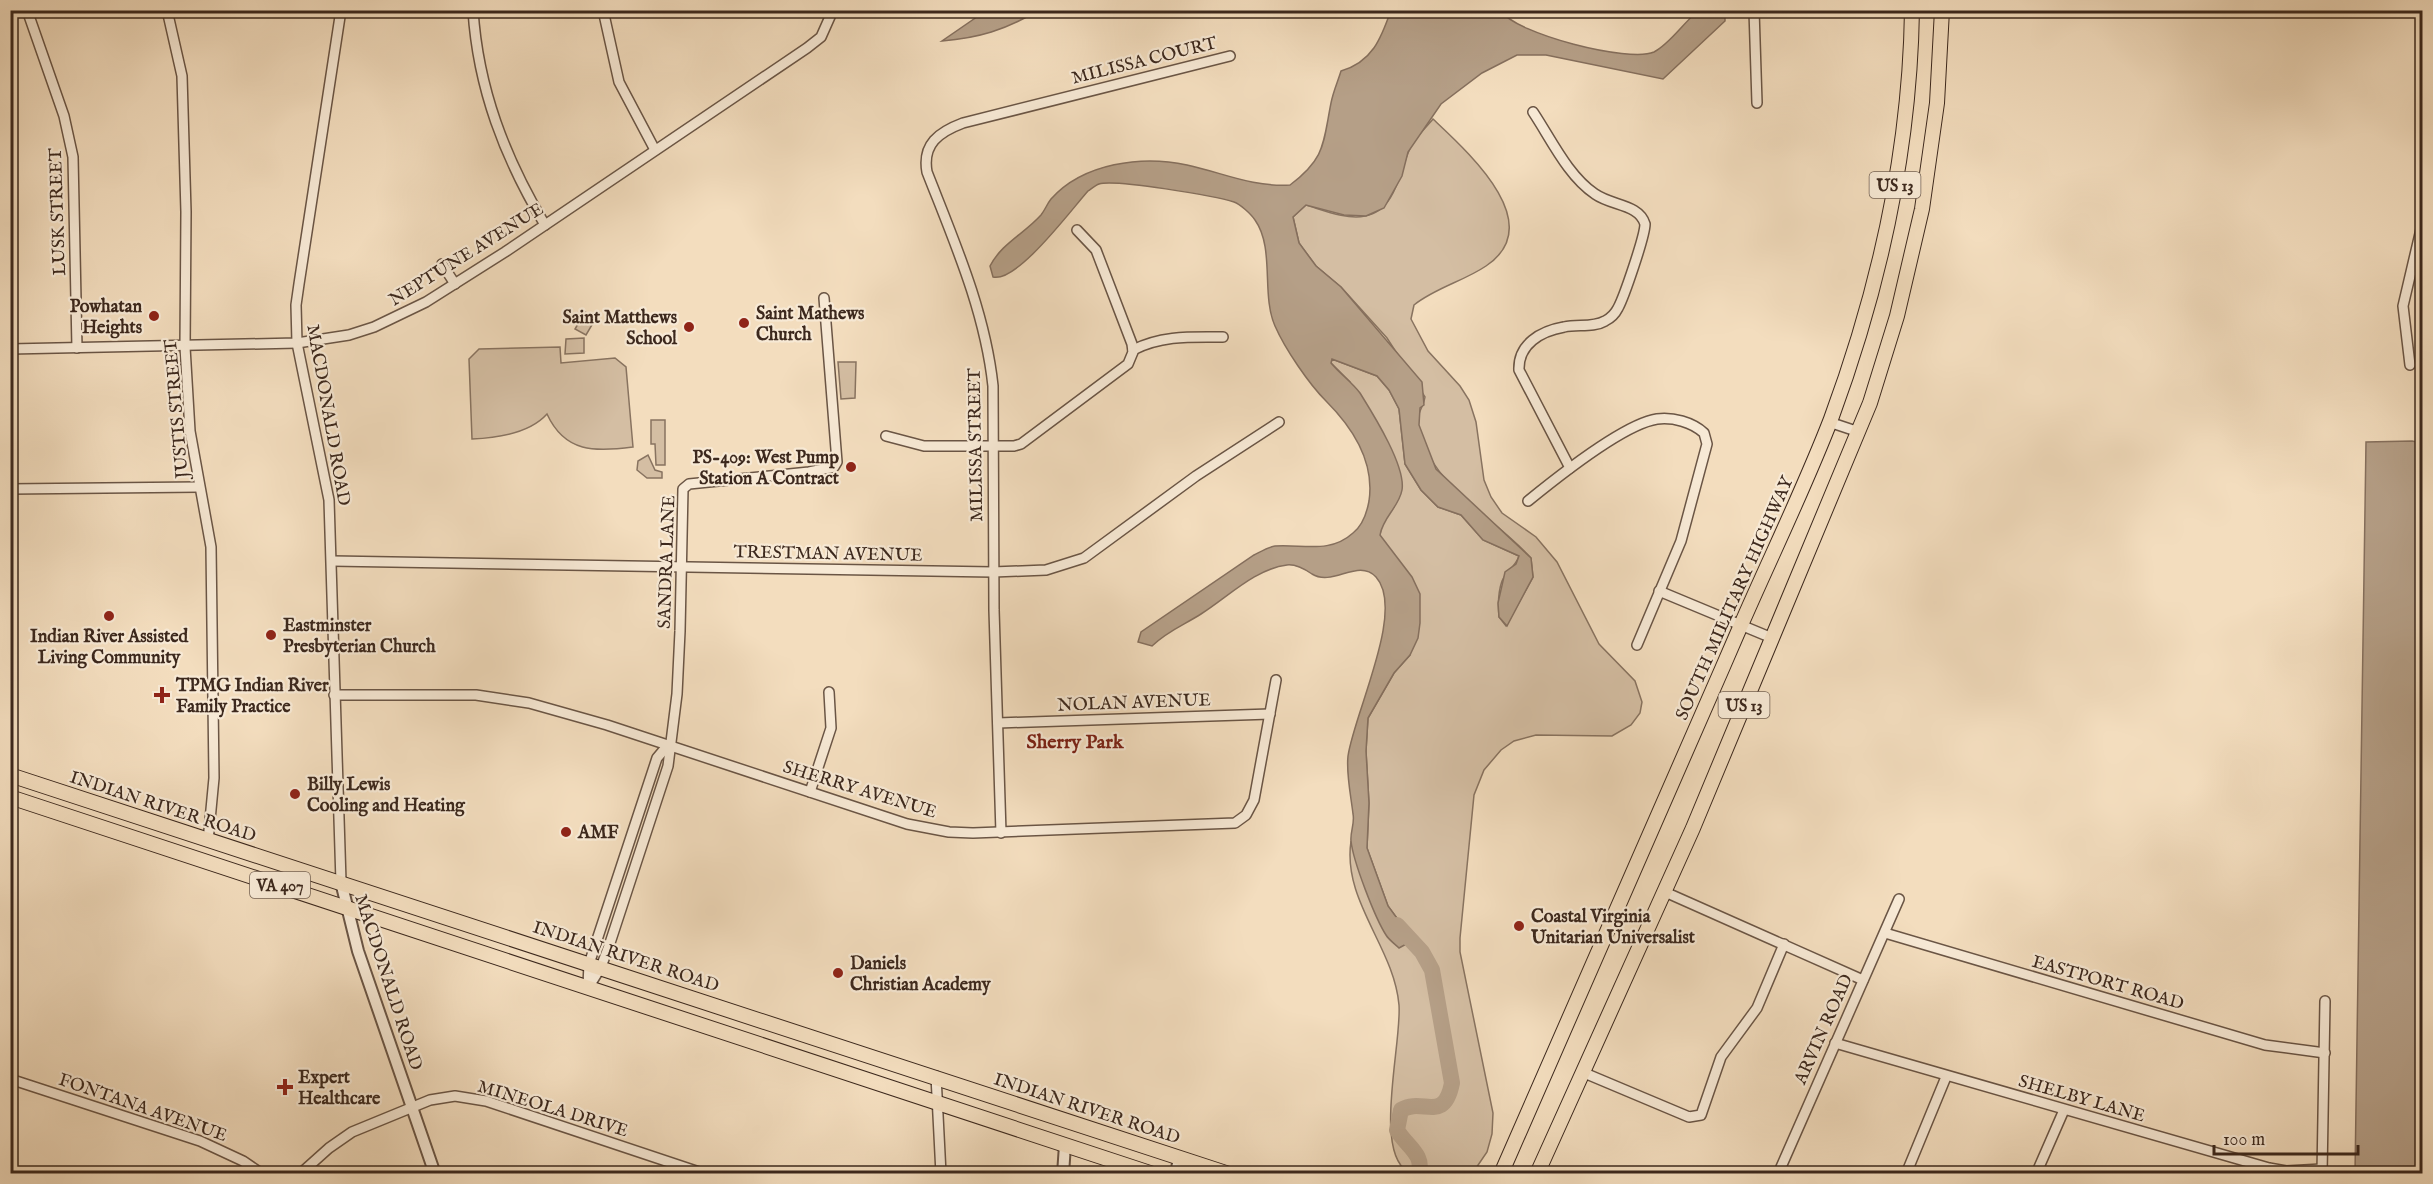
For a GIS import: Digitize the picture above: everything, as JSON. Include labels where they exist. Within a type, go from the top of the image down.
[{"type":"main road","name":"SOUTH MILITARY HIGHWAY","points":[[1501,1173],[1829,422],[1861,328],[1887,226],[1905,115],[1912,10]]},
{"type":"main road","name":"US 13","points":[[1537,1173],[1665,892],[1859,432],[1897,316],[1923,209],[1937,103],[1942,10]]},
{"type":"main road","name":"INDIAN RIVER ROAD","points":[[10,775],[1229,1173]]},
{"type":"main road","name":"VA 407","points":[[10,797],[344,905]]},
{"type":"main road","points":[[344,905],[588,988],[1153,1173]]},
{"type":"street","name":"LUSK STREET","points":[[27,10],[64,116],[73,157],[77,348]]},
{"type":"street","name":"JUSTIS STREET","points":[[167,10],[182,76],[186,212],[185,347],[190,431],[211,547],[214,778],[208,841]]},
{"type":"street","name":"MACDONALD ROAD","points":[[341,10],[296,304],[297,343],[325,471],[332,561],[334,695],[341,882],[344,905],[435,1173]]},
{"type":"street","points":[[473,10],[477,55],[492,113],[516,174],[545,225]]},
{"type":"street","points":[[603,10],[619,82],[655,150]]},
{"type":"street","name":"NEPTUNE AVENUE","points":[[10,348],[185,347],[297,343],[349,335],[374,327],[398,317],[455,284],[807,48],[821,37],[833,10]]},
{"type":"street","points":[[1754,10],[1757,103]]},
{"type":"street","name":"MILISSA COURT","points":[[1067,97],[1230,56]]},
{"type":"street","name":"MILISSA STREET","points":[[1001,833],[993,572],[993,386],[986,337],[954,242],[927,172],[926,154],[937,135],[950,128],[1067,97]]},
{"type":"street","points":[[1533,112],[1582,184],[1602,199],[1635,210],[1645,224],[1621,302],[1612,317],[1593,326],[1564,327],[1545,333],[1524,347],[1521,354],[1519,370],[1570,468]]},
{"type":"street","points":[[2410,365],[2403,306],[2422,225]]},
{"type":"street","points":[[886,436],[924,446],[994,447],[1022,444],[1128,364],[1133,350],[1096,250],[1077,230]]},
{"type":"street","points":[[442,264],[455,284]]},
{"type":"street","name":"SANDRA LANE","points":[[588,988],[668,766],[668,745],[677,694],[686,485],[831,469],[837,462],[825,298]]},
{"type":"street","points":[[1133,350],[1145,344],[1181,336],[1223,337]]},
{"type":"street","points":[[1528,501],[1570,468],[1642,423],[1655,419],[1676,420],[1704,433],[1707,444],[1681,541],[1637,645]]},
{"type":"street","name":"TRESTMAN AVENUE","points":[[332,561],[993,572],[1046,570],[1084,558],[1196,476],[1279,422]]},
{"type":"street","points":[[1829,422],[1859,432]]},
{"type":"street","points":[[10,489],[199,487]]},
{"type":"street","points":[[1659,591],[1772,638]]},
{"type":"street","name":"SHERRY AVENUE","points":[[334,695],[501,697],[559,710],[926,828],[949,832],[1001,833],[1235,823],[1246,815],[1254,800],[1276,680]]},
{"type":"street","points":[[810,792],[831,728],[829,692]]},
{"type":"street","name":"NOLAN AVENUE","points":[[998,723],[1270,714]]},
{"type":"street","points":[[1665,892],[1863,980]]},
{"type":"street","name":"ARVIN ROAD","points":[[1778,1173],[1899,899]]},
{"type":"street","name":"EASTPORT ROAD","points":[[1885,933],[2265,1045],[2325,1053]]},
{"type":"street","points":[[1582,1072],[1689,1117],[1701,1115],[1721,1057],[1757,1008],[1784,944]]},
{"type":"street","points":[[2322,1171],[2325,1001]]},
{"type":"street","name":"SHELBY LANE","points":[[1835,1043],[1946,1077],[2269,1168],[2286,1171],[2322,1171]]},
{"type":"street","points":[[936,1076],[941,1173]]},
{"type":"street","points":[[1906,1173],[1946,1077]]},
{"type":"street","name":"FONTANA AVENUE","points":[[10,1079],[200,1141],[243,1161],[262,1173]]},
{"type":"street","name":"MINEOLA DRIVE","points":[[300,1173],[352,1132],[430,1100],[454,1096],[486,1101],[705,1173]]},
{"type":"street","points":[[2036,1173],[2064,1110]]},
{"type":"street","points":[[1063,1173],[1065,1145]]},
{"type":"street","points":[[1176,1173],[1179,1158]]},
{"type":"shaded area","points":[[987,10],[1037,11],[991,32],[942,41]]},
{"type":"shaded area","points":[[1391,10],[1501,11],[1511,20],[1549,37],[1599,50],[1641,54],[1654,52],[1660,48],[1698,11],[1725,11],[1725,21],[1663,79],[1546,55],[1517,55],[1482,73],[1441,104],[1408,152],[1402,176],[1384,208],[1366,216],[1344,215],[1306,205],[1293,217],[1299,243],[1316,266],[1341,287],[1422,382],[1424,405],[1420,408],[1419,425],[1436,469],[1531,558],[1533,577],[1507,626],[1499,617],[1498,603],[1505,572],[1516,564],[1519,556],[1483,540],[1461,515],[1438,507],[1421,490],[1405,464],[1399,409],[1389,390],[1377,376],[1332,359],[1331,363],[1357,389],[1366,402],[1394,454],[1402,480],[1402,490],[1380,535],[1412,577],[1420,594],[1418,638],[1410,655],[1394,673],[1368,718],[1366,751],[1369,803],[1367,848],[1388,906],[1410,936],[1410,942],[1399,948],[1387,937],[1376,916],[1360,875],[1351,841],[1353,817],[1348,756],[1382,637],[1385,613],[1384,592],[1376,577],[1361,570],[1320,577],[1293,565],[1275,568],[1253,578],[1152,646],[1138,642],[1141,632],[1254,555],[1275,546],[1316,547],[1335,544],[1356,530],[1367,510],[1369,472],[1360,446],[1345,422],[1298,366],[1275,326],[1269,300],[1265,244],[1255,220],[1239,205],[1224,199],[1144,186],[1099,184],[1088,191],[1057,228],[1016,269],[1003,276],[993,277],[990,266],[1001,251],[1034,222],[1051,199],[1064,187],[1079,177],[1114,165],[1151,161],[1170,162],[1250,182],[1290,185],[1317,158],[1341,71],[1360,62],[1374,48]]},
{"type":"shaded area","points":[[1433,119],[1465,150],[1496,189],[1506,210],[1509,230],[1503,249],[1486,266],[1422,299],[1414,305],[1411,319],[1428,351],[1460,386],[1469,400],[1476,422],[1484,480],[1491,497],[1502,513],[1536,537],[1557,562],[1599,644],[1635,681],[1642,702],[1640,713],[1631,725],[1612,736],[1536,735],[1514,741],[1501,750],[1484,770],[1474,795],[1460,952],[1493,1113],[1492,1134],[1487,1152],[1474,1171],[1468,1173],[1408,1172],[1398,1160],[1392,1142],[1392,1095],[1399,1005],[1388,963],[1361,904],[1350,863],[1351,841],[1362,878],[1410,936],[1388,906],[1367,848],[1369,803],[1366,751],[1368,718],[1394,673],[1410,655],[1380,535],[1382,522],[1394,507],[1350,382],[1331,363],[1332,359],[1377,376],[1389,390],[1399,409],[1405,464],[1421,490],[1438,507],[1461,515],[1483,540],[1519,556],[1502,581],[1500,590],[1499,617],[1506,626],[1533,577],[1531,558],[1464,498],[1434,464],[1424,444],[1418,423],[1425,397],[1387,338],[1341,287],[1316,266],[1299,243],[1293,217],[1306,205],[1351,217],[1375,213],[1389,200],[1410,148]]},
{"type":"shaded area","points":[[585,312],[596,318],[586,335],[575,329]]},
{"type":"shaded area","points":[[584,338],[584,353],[565,354],[566,339]]},
{"type":"shaded area","points":[[560,347],[561,363],[615,358],[626,367],[633,447],[594,449],[582,447],[563,436],[554,427],[547,414],[540,421],[512,434],[472,439],[469,359],[479,349]]},
{"type":"shaded area","points":[[838,362],[856,362],[855,398],[841,399]]},
{"type":"shaded area","points":[[651,420],[665,420],[665,465],[656,465],[655,444],[651,444]]},
{"type":"shaded area","points":[[2412,441],[2422,443],[2422,1173],[2355,1173],[2366,442]]},
{"type":"shaded area","points":[[648,455],[655,470],[662,472],[662,478],[647,478],[637,470],[638,461]]},
{"type":"waterway","points":[[1397,925],[1422,952],[1432,970],[1452,1083],[1444,1103],[1432,1107],[1417,1106],[1401,1110],[1397,1130],[1417,1156],[1420,1167],[1418,1174]]},
{"type":"place","name":"Powhatan Heights","points":[[154,316]]},
{"type":"place","name":"Saint Mathews Church","points":[[744,323]]},
{"type":"place","name":"Saint Matthews School","points":[[689,327]]},
{"type":"place","name":"PS-409: West Pump Station A Contract","points":[[851,467]]},
{"type":"place","name":"Indian River Assisted Living Community","points":[[109,616]]},
{"type":"place","name":"Eastminster Presbyterian Church","points":[[271,635]]},
{"type":"place","name":"TPMG Indian River Family Practice","points":[[162,695]]},
{"type":"place","name":"Billy Lewis Cooling and Heating","points":[[295,794]]},
{"type":"place","name":"AMF","points":[[566,832]]},
{"type":"place","name":"Coastal Virginia Unitarian Universalist","points":[[1519,926]]},
{"type":"place","name":"Daniels Christian Academy","points":[[838,973]]},
{"type":"place","name":"Expert Healthcare","points":[[285,1087]]},
{"type":"district","name":"Sherry Park","points":[[1075,741]]}]
